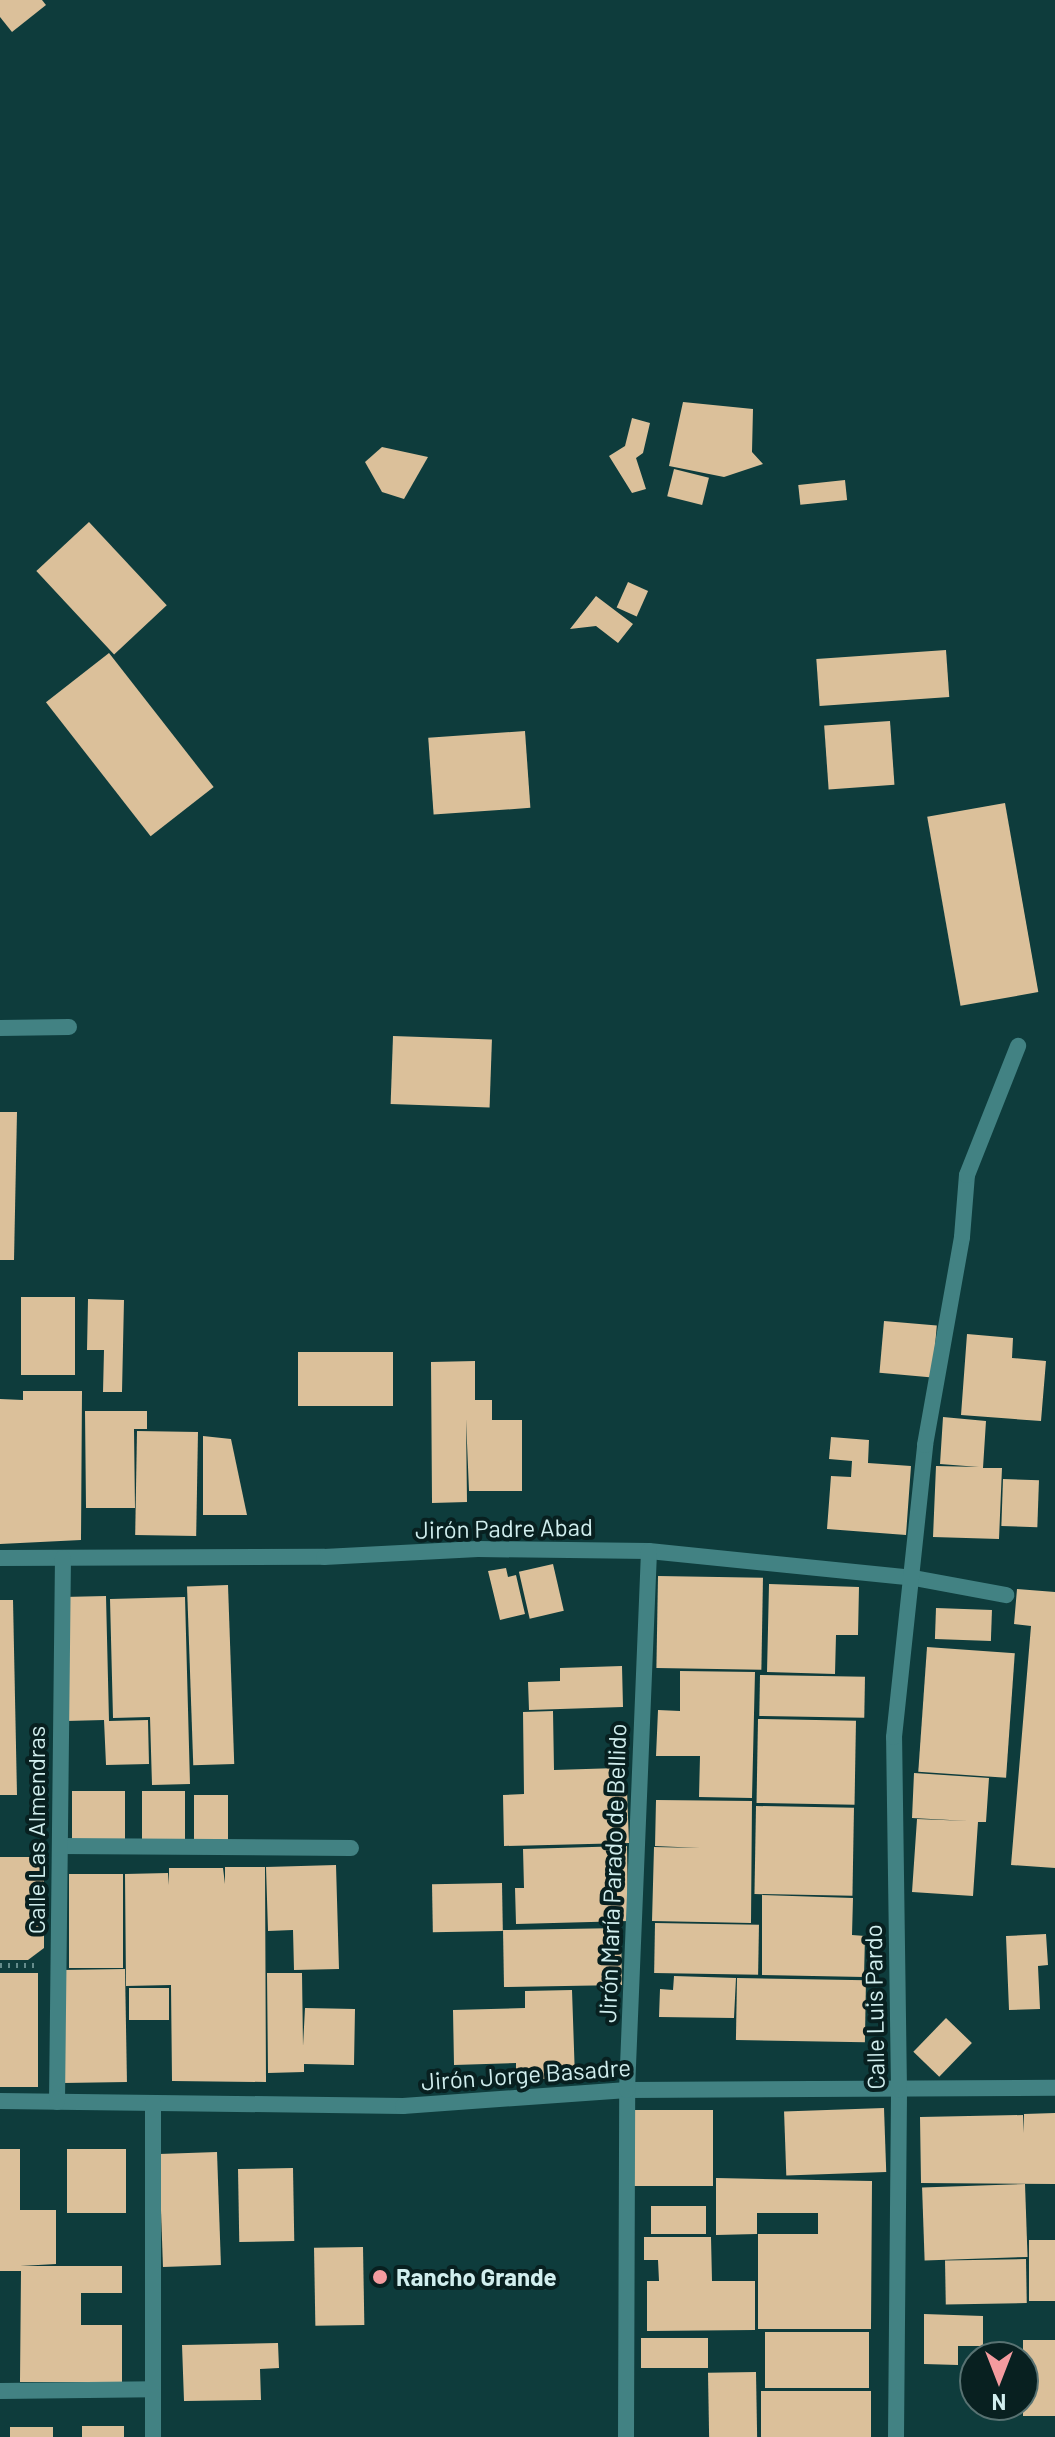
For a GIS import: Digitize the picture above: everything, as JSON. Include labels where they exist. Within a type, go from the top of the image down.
[{"type":"street","points":[[0,1028],[69,1027]]},
{"type":"street","name":"Calle Luis Pardo","points":[[896,2437],[899,2090],[894,1737],[914,1578],[925,1445],[962,1237],[967,1175],[1018,1046]]},
{"type":"street","name":"Jirón Padre Abad","points":[[0,1558],[324,1557],[478,1549],[649,1551],[914,1578],[1006,1595]]},
{"type":"street","name":"Jirón María Parado de Bellido","points":[[626,2437],[627,2090],[649,1551]]},
{"type":"street","name":"Calle Las Almendras","points":[[57,2102],[63,1558]]},
{"type":"street","points":[[60,1846],[351,1848]]},
{"type":"street","name":"Jirón Jorge Basadre","points":[[0,2101],[403,2106],[627,2090],[1055,2088]]},
{"type":"street","points":[[153,2103],[153,2437]]},
{"type":"street","points":[[0,2391],[153,2389]]},
{"type":"building","points":[[0,0],[42,0],[46,5],[12,32],[0,17]]},
{"type":"building","points":[[683,402],[753,409],[752,452],[763,464],[724,477],[669,466]]},
{"type":"building","points":[[632,418],[650,423],[643,453],[636,458],[646,489],[632,493],[609,456],[625,446]]},
{"type":"building","points":[[382,447],[428,457],[404,499],[382,492],[365,462]]},
{"type":"building","points":[[674,469],[709,478],[702,505],[667,496]]},
{"type":"building","points":[[845,480],[847,500],[800,505],[798,485]]},
{"type":"building","points":[[89,522],[167,605],[114,654],[36,571]]},
{"type":"building","points":[[628,582],[648,591],[637,617],[617,608]]},
{"type":"building","points":[[596,596],[633,624],[618,643],[596,626],[570,629]]},
{"type":"building","points":[[946,650],[949,697],[820,706],[816,659]]},
{"type":"building","points":[[109,653],[214,787],[151,836],[46,702]]},
{"type":"building","points":[[890,721],[894,785],[829,789],[824,726]]},
{"type":"building","points":[[525,731],[530,808],[434,815],[428,738]]},
{"type":"building","points":[[1005,803],[1038,992],[961,1006],[927,817]]},
{"type":"building","points":[[393,1036],[492,1039],[490,1107],[391,1104]]},
{"type":"building","points":[[0,1112],[17,1112],[14,1260],[0,1260]]},
{"type":"building","points":[[21,1297],[75,1297],[75,1375],[21,1375]]},
{"type":"building","points":[[88,1299],[124,1300],[122,1392],[103,1392],[104,1350],[87,1350]]},
{"type":"building","points":[[884,1321],[937,1326],[932,1377],[879,1373]]},
{"type":"building","points":[[967,1334],[1013,1338],[1012,1358],[1046,1361],[1041,1421],[961,1415]]},
{"type":"building","points":[[298,1352],[393,1352],[393,1406],[298,1406]]},
{"type":"building","points":[[475,1361],[475,1400],[492,1400],[492,1420],[522,1420],[522,1491],[469,1491],[466,1419],[467,1502],[432,1503],[431,1362]]},
{"type":"building","points":[[23,1391],[82,1391],[81,1540],[0,1544],[0,1399],[23,1400]]},
{"type":"building","points":[[85,1411],[147,1411],[147,1429],[134,1429],[135,1508],[86,1508]]},
{"type":"building","points":[[943,1417],[986,1421],[983,1468],[1002,1468],[999,1539],[933,1537],[936,1466],[979,1467],[940,1464]]},
{"type":"building","points":[[137,1431],[198,1432],[196,1536],[135,1535]]},
{"type":"building","points":[[203,1436],[231,1439],[247,1515],[203,1515]]},
{"type":"building","points":[[831,1437],[869,1440],[868,1463],[911,1466],[906,1535],[827,1529],[831,1476],[851,1477],[852,1461],[829,1459]]},
{"type":"building","points":[[1003,1479],[1039,1480],[1037,1527],[1001,1526]]},
{"type":"building","points":[[553,1564],[564,1611],[530,1619],[519,1572]]},
{"type":"building","points":[[506,1568],[508,1577],[516,1575],[525,1614],[500,1620],[488,1571]]},
{"type":"building","points":[[658,1576],[763,1578],[761,1670],[656,1668]]},
{"type":"building","points":[[769,1584],[859,1587],[858,1635],[836,1635],[835,1674],[767,1672]]},
{"type":"building","points":[[228,1585],[234,1764],[193,1765],[187,1586]]},
{"type":"building","points":[[1017,1589],[1055,1592],[1055,1868],[1011,1865],[1031,1626],[1014,1624]]},
{"type":"building","points":[[106,1596],[109,1721],[148,1720],[149,1764],[106,1765],[104,1720],[66,1721],[63,1597]]},
{"type":"building","points":[[185,1597],[190,1784],[152,1785],[150,1717],[113,1718],[110,1599]]},
{"type":"building","points":[[0,1600],[13,1600],[17,1795],[0,1795]]},
{"type":"building","points":[[936,1608],[992,1610],[991,1641],[935,1639]]},
{"type":"building","points":[[927,1647],[1015,1653],[1006,1778],[918,1772]]},
{"type":"building","points":[[622,1666],[623,1707],[529,1710],[528,1682],[560,1681],[560,1668]]},
{"type":"building","points":[[680,1671],[755,1672],[752,1798],[699,1797],[700,1756],[656,1756],[658,1710],[680,1711]]},
{"type":"building","points":[[760,1675],[865,1677],[864,1718],[759,1716]]},
{"type":"building","points":[[553,1711],[554,1770],[618,1768],[618,1791],[627,1791],[629,1843],[504,1846],[503,1795],[524,1794],[523,1712]]},
{"type":"building","points":[[758,1719],[856,1721],[855,1805],[757,1803]]},
{"type":"building","points":[[914,1773],[989,1778],[986,1822],[978,1822],[973,1896],[912,1892],[917,1819],[969,1821],[912,1818]]},
{"type":"building","points":[[72,1791],[125,1791],[125,1843],[72,1843]]},
{"type":"building","points":[[142,1791],[185,1791],[185,1843],[142,1843]]},
{"type":"building","points":[[194,1795],[228,1795],[228,1843],[194,1843]]},
{"type":"building","points":[[656,1800],[752,1801],[751,1923],[652,1921],[654,1847],[700,1848],[655,1846]]},
{"type":"building","points":[[756,1806],[854,1808],[852,1896],[754,1894]]},
{"type":"building","points":[[627,1846],[628,1921],[516,1924],[515,1888],[524,1888],[523,1849]]},
{"type":"building","points":[[0,1857],[44,1857],[44,1948],[28,1960],[0,1960]]},
{"type":"building","points":[[336,1865],[339,1969],[294,1970],[293,1930],[268,1931],[266,1867]]},
{"type":"building","points":[[225,1867],[265,1867],[266,2082],[172,2081],[171,1985],[126,1986],[125,1874],[168,1873],[169,1885],[169,1868],[223,1868],[225,1884]]},
{"type":"building","points":[[69,1874],[123,1874],[123,1968],[69,1968]]},
{"type":"building","points":[[502,1883],[503,1931],[433,1932],[432,1884]]},
{"type":"building","points":[[762,1895],[853,1898],[852,1935],[865,1936],[864,1977],[762,1975]]},
{"type":"building","points":[[655,1923],[759,1925],[758,1975],[654,1973]]},
{"type":"building","points":[[621,1928],[622,1985],[504,1987],[503,1930]]},
{"type":"building","points":[[1046,1934],[1048,1965],[1038,1966],[1040,2009],[1009,2010],[1006,1936]]},
{"type":"building","points":[[125,1969],[127,2082],[63,2083],[61,1970]]},
{"type":"building","points":[[0,1973],[38,1973],[38,2087],[0,2087]]},
{"type":"building","points":[[267,1973],[302,1973],[303,2046],[305,2008],[355,2009],[354,2065],[304,2064],[304,2072],[268,2073]]},
{"type":"building","points":[[674,1976],[736,1978],[734,2018],[659,2017],[660,1989],[673,1990]]},
{"type":"building","points":[[737,1978],[866,1980],[865,2042],[736,2040]]},
{"type":"building","points":[[129,1988],[169,1988],[169,2020],[129,2020]]},
{"type":"building","points":[[572,1990],[575,2078],[516,2080],[516,2063],[454,2065],[453,2010],[525,2008],[525,1991]]},
{"type":"building","points":[[946,2018],[972,2043],[939,2077],[913,2052]]},
{"type":"building","points":[[884,2108],[886,2172],[786,2175],[784,2111]]},
{"type":"building","points":[[632,2110],[713,2110],[713,2186],[632,2186]]},
{"type":"building","points":[[1055,2113],[1055,2184],[921,2183],[920,2117],[1023,2115],[1024,2133],[1024,2114]]},
{"type":"building","points":[[0,2149],[20,2149],[20,2210],[56,2210],[56,2264],[20,2266],[122,2266],[122,2293],[81,2293],[81,2325],[122,2325],[122,2382],[20,2382],[21,2271],[0,2271]]},
{"type":"building","points":[[67,2149],[126,2149],[126,2213],[67,2213]]},
{"type":"building","points":[[217,2152],[221,2265],[163,2267],[159,2154]]},
{"type":"building","points":[[293,2168],[294,2241],[239,2242],[238,2169]]},
{"type":"building","points":[[716,2178],[872,2181],[871,2329],[758,2329],[758,2234],[818,2234],[818,2213],[757,2213],[757,2234],[716,2235]]},
{"type":"building","points":[[1025,2184],[1028,2257],[925,2261],[922,2188]]},
{"type":"building","points":[[651,2206],[706,2206],[706,2234],[651,2234]]},
{"type":"building","points":[[644,2237],[711,2237],[712,2281],[755,2281],[755,2330],[647,2331],[647,2281],[659,2281],[658,2260],[644,2260]]},
{"type":"building","points":[[1029,2240],[1055,2240],[1055,2301],[1029,2301]]},
{"type":"building","points":[[363,2247],[364,2325],[315,2326],[314,2248]]},
{"type":"building","points":[[1026,2259],[1027,2303],[946,2304],[945,2260]]},
{"type":"building","points":[[924,2314],[983,2316],[983,2341],[959,2341],[958,2365],[924,2364]]},
{"type":"building","points":[[765,2332],[869,2332],[869,2388],[765,2388]]},
{"type":"building","points":[[641,2338],[708,2338],[708,2368],[641,2368]]},
{"type":"building","points":[[1023,2340],[1055,2340],[1055,2416],[1039,2416],[1039,2341]]},
{"type":"building","points":[[278,2343],[279,2368],[260,2369],[261,2400],[184,2401],[182,2345]]},
{"type":"building","points":[[756,2372],[757,2437],[709,2437],[708,2373]]},
{"type":"building","points":[[761,2391],[871,2391],[871,2437],[761,2437]]},
{"type":"building","points":[[82,2426],[124,2426],[124,2437],[82,2437]]},
{"type":"building","points":[[10,2427],[53,2427],[53,2437],[10,2437]]},
{"type":"place","name":"Rancho Grande","points":[[380,2277]]}]
